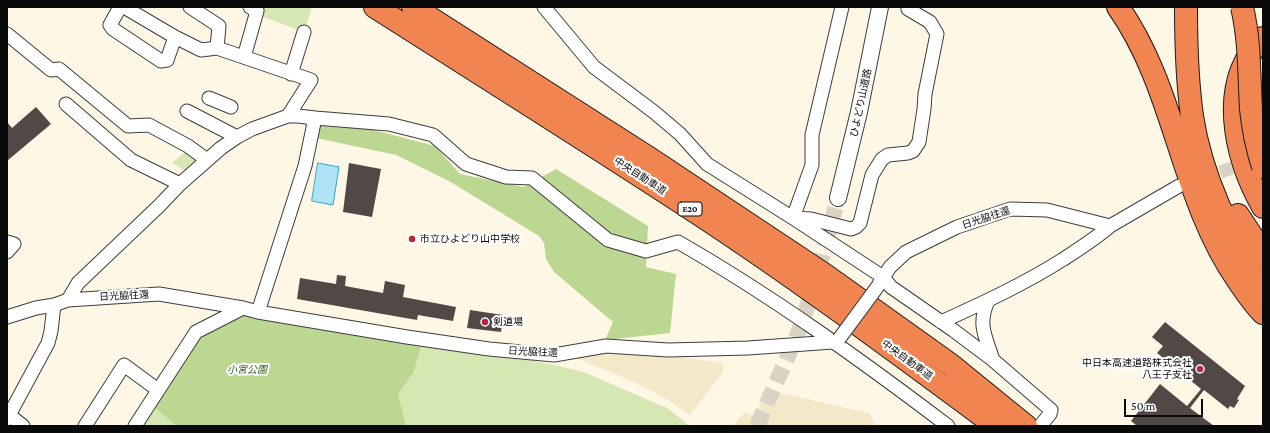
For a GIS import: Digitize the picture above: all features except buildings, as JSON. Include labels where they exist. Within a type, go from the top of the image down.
[{"type":"highway","name":"中央自動車道","points":[[375,7],[722,229],[905,358],[996,426]]},
{"type":"highway","name":"中央自動車道","points":[[412,7],[649,158],[825,275],[951,365],[1026,426]]},
{"type":"highway","points":[[1118,7],[1143,51],[1167,109],[1198,201],[1213,238],[1232,272],[1263,313]]},
{"type":"highway","points":[[1186,7],[1189,86],[1192,117],[1198,144],[1212,188],[1223,214],[1250,266],[1263,287]]},
{"type":"highway","points":[[1196,7],[1197,67],[1202,110],[1210,149],[1218,174],[1233,207],[1242,224],[1263,253]]},
{"type":"highway","points":[[1242,7],[1248,42],[1253,124],[1263,167]]},
{"type":"highway","points":[[1263,38],[1242,69],[1236,87],[1234,108],[1240,153],[1251,183],[1263,207]]},
{"type":"street","points":[[120,7],[110,25],[113,29],[161,61],[167,60],[175,37]]},
{"type":"street","points":[[124,7],[175,37],[201,50],[217,48],[311,80],[288,116]]},
{"type":"street","points":[[190,7],[219,26],[217,48]]},
{"type":"street","points":[[244,57],[257,11],[250,7]]},
{"type":"street","points":[[544,7],[594,67],[654,112],[680,134],[707,164],[793,218],[993,360],[1051,410],[1050,414],[1040,426]]},
{"type":"street","points":[[793,218],[812,165],[812,135],[842,7]]},
{"type":"street","name":"ひよどり山道路","points":[[838,198],[859,112],[880,7]]},
{"type":"street","points":[[793,218],[811,219],[851,229],[856,227],[860,223],[872,175],[882,159],[888,155],[908,153],[913,151],[917,146],[919,142],[925,94],[937,34],[930,22],[908,9],[908,7]]},
{"type":"street","points":[[291,74],[304,32]]},
{"type":"street","points":[[7,34],[51,70],[59,69],[128,126],[149,125],[188,146],[207,160]]},
{"type":"street","points":[[209,123],[220,102]]},
{"type":"street","points":[[66,104],[130,160],[180,184]]},
{"type":"street","points":[[187,111],[237,137]]},
{"type":"street","points":[[68,300],[78,283],[180,184],[207,160],[237,137],[252,129],[288,116],[389,124],[433,135],[466,164],[506,177],[532,178],[608,240],[646,251],[678,242],[719,265],[836,340],[948,426]]},
{"type":"street","points":[[258,312],[305,166],[315,118]]},
{"type":"street","points":[[941,322],[988,301],[1040,274],[1092,241],[1110,226],[1179,186]]},
{"type":"street","name":"日光脇往還","points":[[7,317],[68,300],[159,294],[407,338],[490,349],[554,355],[606,346],[668,350],[748,348],[836,340],[898,258],[910,250],[957,227],[1010,209],[1047,210],[1110,226]]},
{"type":"street","points":[[7,242],[14,244],[7,252]]},
{"type":"street","points":[[988,301],[983,312],[982,323],[984,336],[993,360]]},
{"type":"street","points":[[23,426],[8,417],[48,343],[54,305]]},
{"type":"street","points":[[135,426],[196,332],[243,308]]},
{"type":"street","points":[[86,426],[124,366],[158,390]]},
{"type":"shaded area","points":[[611,351],[662,354],[723,363],[723,372],[690,415],[648,389],[621,376],[572,357]]},
{"type":"shaded area","points":[[768,390],[869,413],[876,426],[733,426],[745,412],[753,416]]},
{"type":"green space","points":[[264,7],[312,7],[304,32],[261,16]]},
{"type":"green space","points":[[317,126],[370,129],[435,146],[460,174],[524,187],[556,169],[648,226],[646,267],[676,274],[670,333],[605,340],[613,322],[554,272],[546,259],[544,243],[539,236],[449,181],[396,155],[316,138]]},
{"type":"green space","points":[[186,151],[199,160],[186,171],[172,163]]},
{"type":"green space","name":"小宮公園","points":[[239,312],[524,359],[586,373],[667,408],[690,426],[135,426]]},
{"type":"green space","points":[[239,312],[422,344],[413,373],[398,394],[406,426],[177,426],[147,401],[196,332]]},
{"type":"water","points":[[318,163],[339,167],[333,205],[312,201]]},
{"type":"tunnel","points":[[1202,178],[1250,162]]},
{"type":"tunnel","points":[[757,426],[799,331],[814,286],[838,198]]},
{"type":"place","name":"市立ひよどり山中学校","points":[[412,239]]},
{"type":"place","name":"剣道場","points":[[485,322]]},
{"type":"place","name":"中日本高速道路株式会社 八王子支社","points":[[1200,369]]}]
